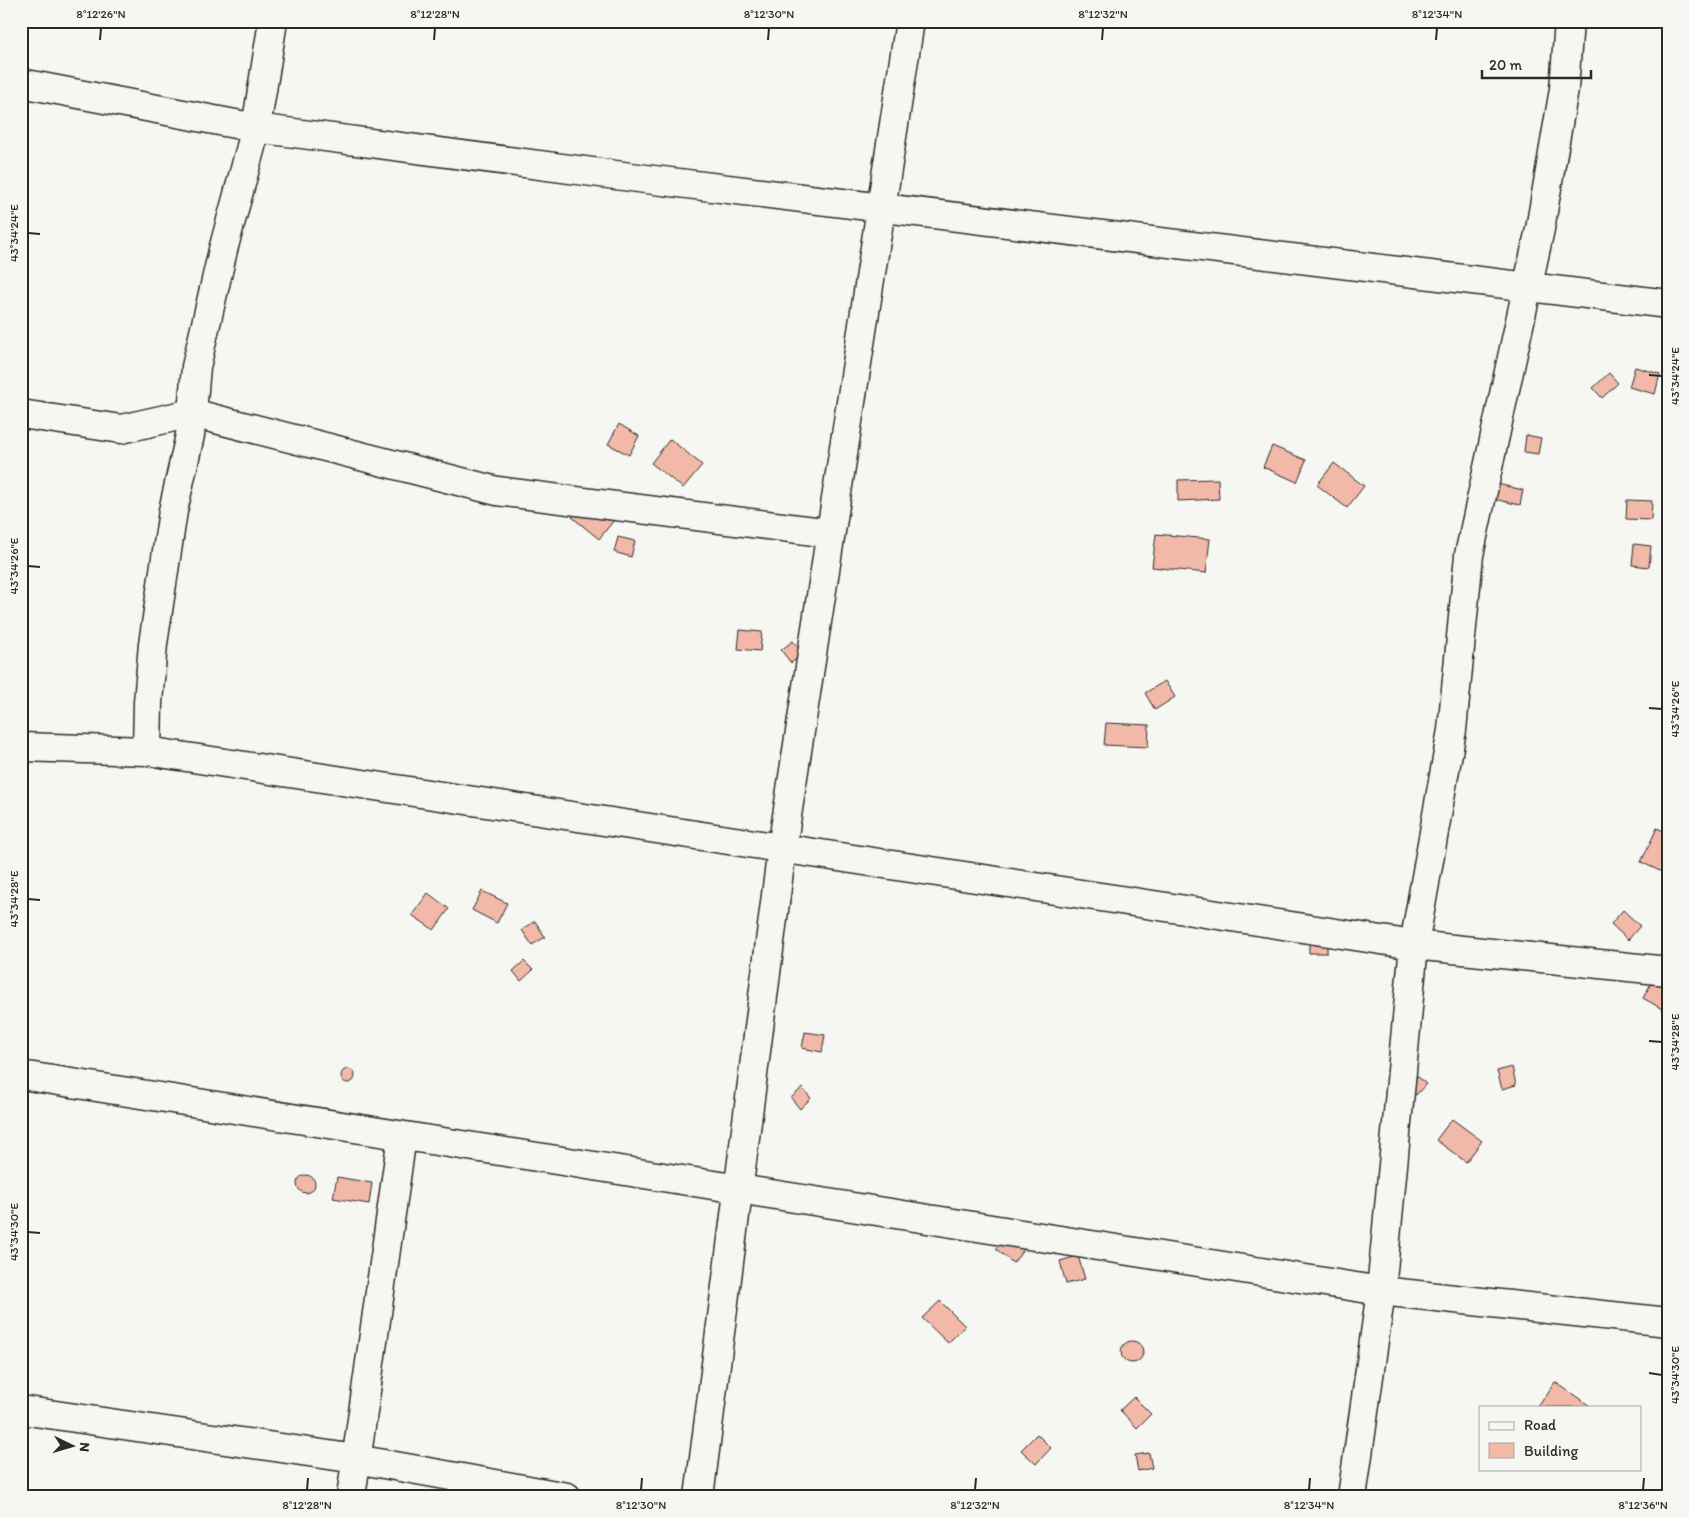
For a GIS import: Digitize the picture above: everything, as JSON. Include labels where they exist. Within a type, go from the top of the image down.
[{"type":"street","points":[[148,751],[148,702],[153,644],[173,511],[190,435],[196,367],[223,250],[256,128],[273,21]]},
{"type":"street","points":[[699,1497],[782,848],[910,21]]},
{"type":"street","points":[[1352,1497],[1380,1291],[1414,946],[1452,730],[1469,555],[1540,229],[1564,89],[1569,21]]},
{"type":"street","points":[[21,83],[256,128],[646,179],[1668,304]]},
{"type":"street","points":[[21,414],[121,429],[192,412],[497,491],[830,533]]},
{"type":"street","points":[[21,747],[148,751],[1414,946],[1668,971]]},
{"type":"street","points":[[21,1075],[1380,1291],[1668,1322]]},
{"type":"street","points":[[351,1497],[402,1136]]},
{"type":"street","points":[[21,1410],[356,1459],[567,1497]]},
{"type":"building","points":[[1635,367],[1660,374],[1655,394],[1629,387]]},
{"type":"building","points":[[1609,373],[1618,383],[1602,398],[1593,388]]},
{"type":"building","points":[[619,424],[639,436],[629,455],[608,444]]},
{"type":"building","points":[[1526,435],[1541,438],[1538,454],[1524,452]]},
{"type":"building","points":[[670,439],[702,465],[683,488],[651,463]]},
{"type":"building","points":[[1272,446],[1306,460],[1297,482],[1263,467]]},
{"type":"building","points":[[1334,463],[1364,486],[1347,508],[1317,485]]},
{"type":"building","points":[[1218,479],[1219,499],[1178,501],[1178,480]]},
{"type":"building","points":[[1493,483],[1523,490],[1520,505],[1489,498]]},
{"type":"building","points":[[588,498],[614,520],[599,539],[572,517]]},
{"type":"building","points":[[1627,500],[1652,501],[1651,520],[1626,519]]},
{"type":"building","points":[[1156,534],[1210,539],[1206,573],[1152,567]]},
{"type":"building","points":[[618,537],[635,541],[631,557],[614,552]]},
{"type":"building","points":[[1634,544],[1651,546],[1649,567],[1632,565]]},
{"type":"building","points":[[740,630],[762,632],[760,651],[738,649]]},
{"type":"building","points":[[793,641],[803,654],[791,663],[781,650]]},
{"type":"building","points":[[1165,681],[1175,697],[1155,710],[1145,693]]},
{"type":"building","points":[[1106,723],[1149,725],[1148,747],[1104,745]]},
{"type":"building","points":[[1657,828],[1668,833],[1668,875],[1641,862]]},
{"type":"building","points":[[482,891],[507,903],[497,923],[472,910]]},
{"type":"building","points":[[428,893],[449,909],[434,930],[412,915]]},
{"type":"building","points":[[1623,910],[1640,926],[1628,940],[1611,924]]},
{"type":"building","points":[[535,921],[545,937],[532,945],[522,930]]},
{"type":"building","points":[[1309,939],[1327,940],[1327,953],[1309,953]]},
{"type":"building","points":[[524,961],[533,970],[521,981],[513,971]]},
{"type":"building","points":[[1653,980],[1668,989],[1668,1003],[1664,1010],[1643,998]]},
{"type":"building","points":[[805,1032],[825,1035],[822,1052],[802,1048]]},
{"type":"building","points":[[1512,1067],[1516,1085],[1502,1089],[1497,1071]]},
{"type":"building","points":[[345,1069],[351,1069],[355,1076],[351,1083],[345,1083],[341,1079],[341,1073]]},
{"type":"building","points":[[1415,1074],[1426,1084],[1416,1095],[1405,1085]]},
{"type":"building","points":[[802,1088],[811,1098],[800,1109],[791,1098]]},
{"type":"building","points":[[1452,1119],[1482,1141],[1466,1162],[1436,1140]]},
{"type":"building","points":[[306,1175],[312,1178],[315,1184],[312,1190],[306,1193],[300,1190],[297,1184],[300,1178]]},
{"type":"building","points":[[337,1177],[372,1183],[369,1204],[333,1198]]},
{"type":"building","points":[[1009,1233],[1026,1247],[1013,1263],[996,1249]]},
{"type":"building","points":[[1078,1256],[1085,1279],[1066,1284],[1060,1261]]},
{"type":"building","points":[[940,1301],[965,1326],[948,1343],[922,1318]]},
{"type":"building","points":[[1132,1341],[1140,1344],[1143,1352],[1140,1360],[1132,1363],[1124,1360],[1121,1352],[1124,1344]]},
{"type":"building","points":[[1555,1382],[1590,1406],[1539,1406]]},
{"type":"building","points":[[1134,1397],[1151,1414],[1137,1428],[1120,1410]]},
{"type":"building","points":[[1037,1434],[1051,1448],[1036,1464],[1021,1450]]},
{"type":"building","points":[[1149,1453],[1152,1468],[1138,1471],[1135,1455]]}]
